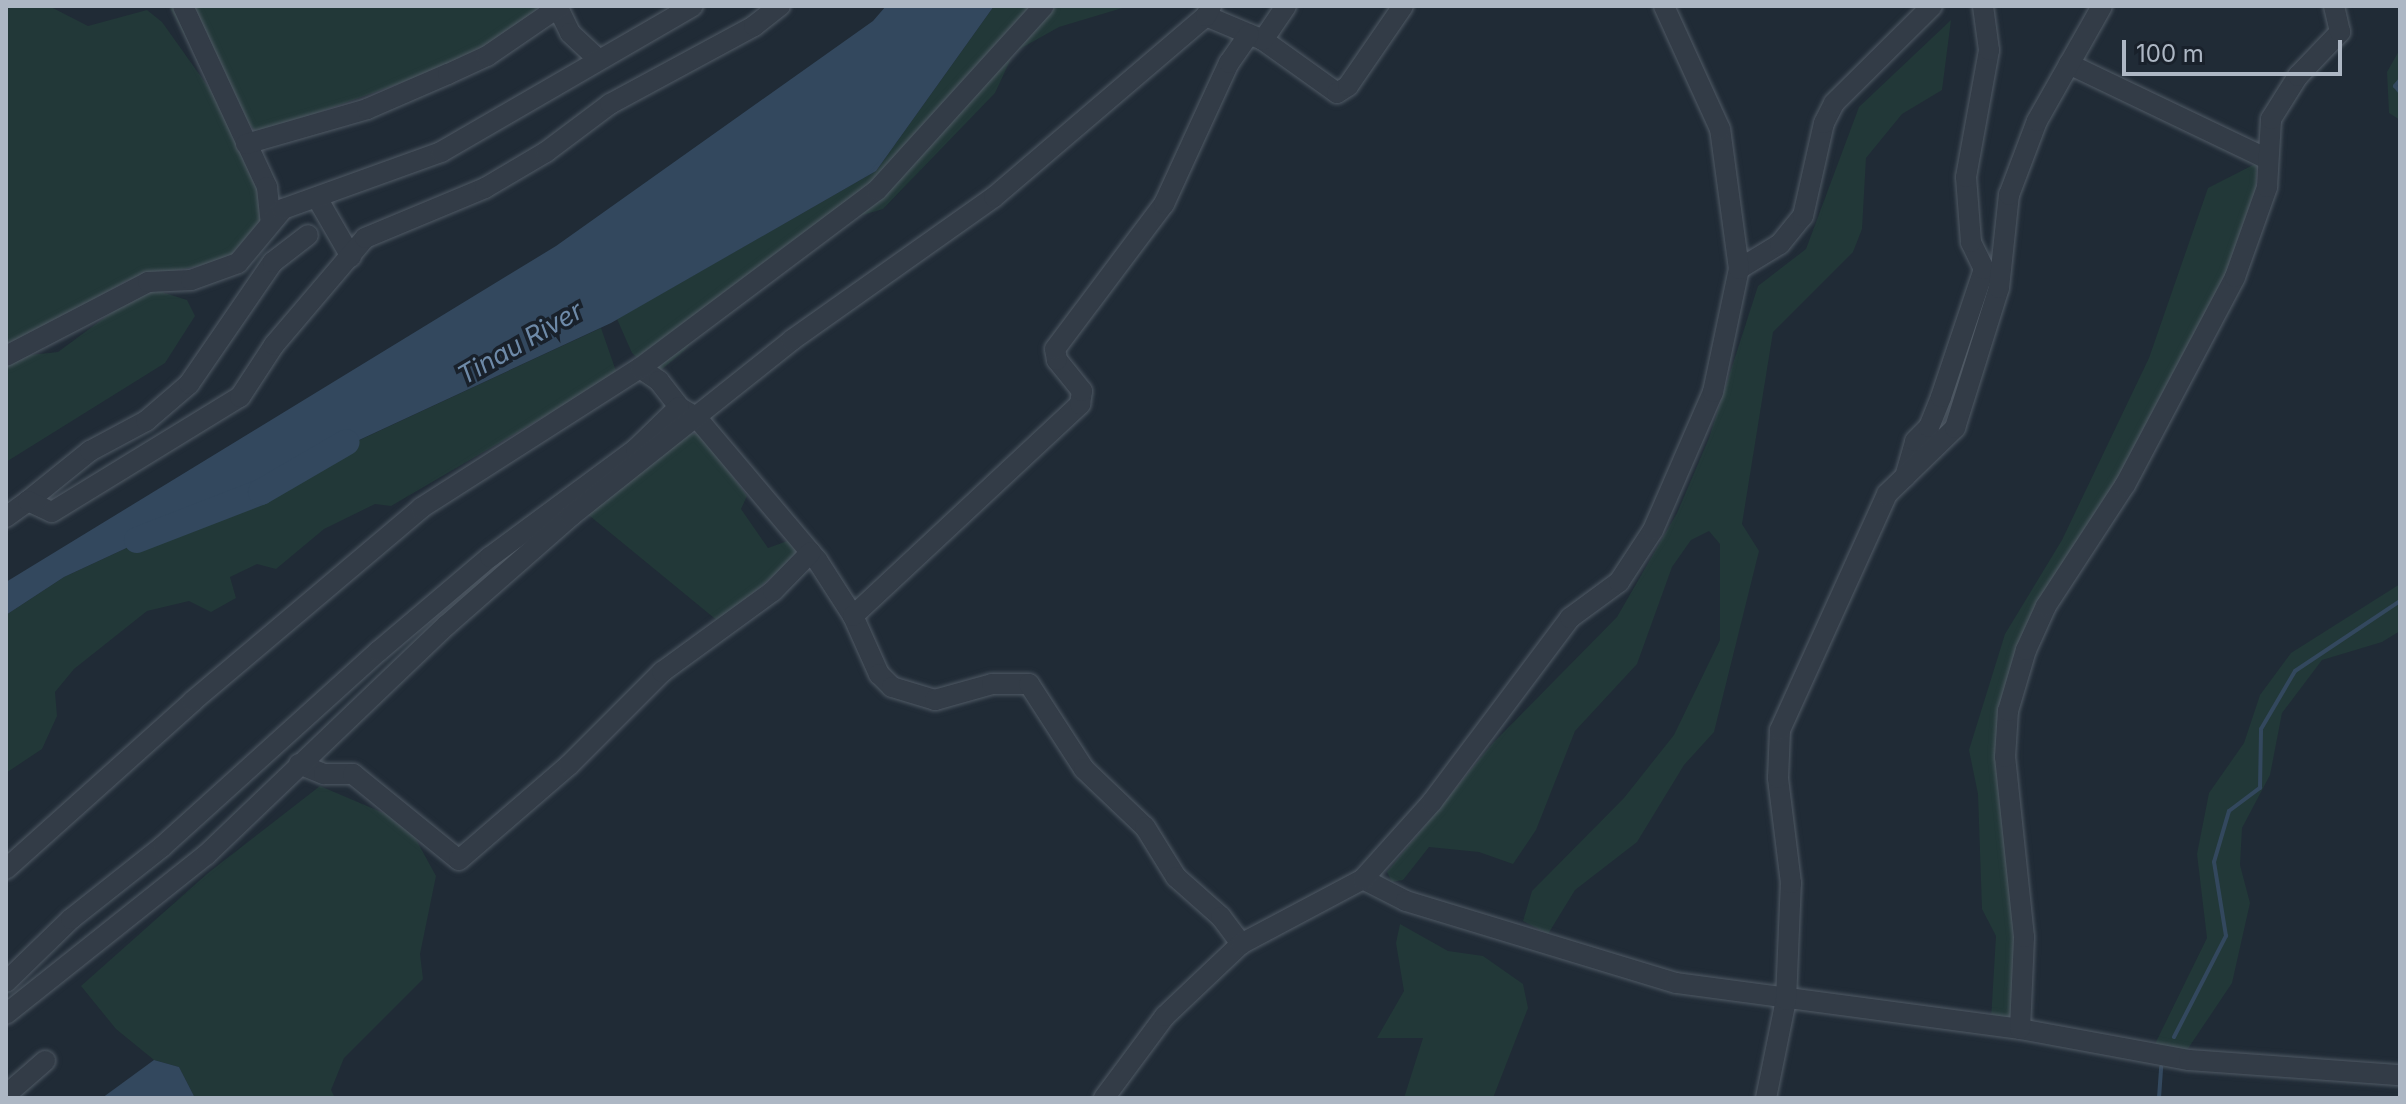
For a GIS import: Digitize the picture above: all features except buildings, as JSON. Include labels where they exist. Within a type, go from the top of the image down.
[{"type":"street","points":[[183,6],[267,187],[271,223]]},
{"type":"street","points":[[246,144],[367,109],[448,74],[487,56],[558,6],[570,33],[597,58]]},
{"type":"street","points":[[6,356],[148,282],[191,280],[238,263],[283,209],[441,152],[597,58],[693,6]]},
{"type":"street","points":[[28,501],[52,512],[240,397],[274,345],[365,238],[485,188],[546,152],[610,104],[754,26],[780,6]]},
{"type":"street","points":[[6,869],[193,701],[421,508],[640,368],[877,190],[1044,6]]},
{"type":"street","points":[[853,616],[1080,404],[1082,391],[1057,360],[1055,349],[1164,204],[1229,63],[1286,6]]},
{"type":"street","points":[[6,1014],[206,855],[299,764],[571,516],[792,340],[994,197],[1208,11],[1256,37],[1337,93],[1348,86],[1403,6]]},
{"type":"street","points":[[1104,1098],[1165,1016],[1241,944],[1363,879],[1432,802],[1570,618],[1619,582],[1653,530],[1713,392],[1739,269],[1720,129],[1664,6]]},
{"type":"street","points":[[1739,269],[1780,244],[1803,216],[1824,123],[1834,103],[1932,6]]},
{"type":"street","points":[[1905,477],[1915,441],[1929,427],[1941,397],[1984,269],[1971,242],[1966,177],[1987,62],[1989,30],[1983,6]]},
{"type":"street","points":[[1766,1098],[1786,1000],[1791,883],[1778,778],[1780,730],[1887,494],[1955,428],[1999,288],[2009,195],[2037,121],[2102,6]]},
{"type":"street","points":[[2020,1029],[2024,937],[2006,799],[2008,711],[2046,606],[2125,485],[2235,277],[2239,256],[2261,210],[2271,119],[2298,76],[2340,32],[2334,6]]},
{"type":"street","points":[[2069,64],[2267,159]]},
{"type":"street","points":[[317,198],[351,257]]},
{"type":"street","points":[[6,517],[90,451],[146,421],[189,384],[273,262],[308,235]]},
{"type":"street","points":[[640,368],[659,381],[679,407],[697,418],[811,552],[853,616],[879,674],[903,693],[935,700],[1010,682],[1036,690],[1084,769],[1145,827],[1176,877],[1221,917],[1241,944]]},
{"type":"street","points":[[6,982],[71,919],[163,846],[379,651],[490,557],[636,449],[679,407]]},
{"type":"street","points":[[299,764],[324,774],[353,774],[459,860],[569,765],[662,672],[773,591],[811,552]]},
{"type":"street","points":[[1363,879],[1406,901],[1676,983],[2020,1029],[2189,1060],[2400,1075]]},
{"type":"street","points":[[6,1095],[45,1061]]},
{"type":"green space","points":[[6,6],[49,6],[88,26],[147,10],[162,22],[254,151],[266,214],[232,259],[126,281],[6,350]]},
{"type":"green space","points":[[169,6],[566,6],[434,71],[258,134],[205,74]]},
{"type":"green space","points":[[994,6],[1129,6],[1059,27],[1014,52],[995,93],[883,209],[832,224],[730,292],[685,350],[655,375],[632,353],[617,319],[876,171]]},
{"type":"green space","points":[[1951,20],[1942,90],[1902,114],[1866,158],[1862,229],[1853,252],[1773,332],[1742,524],[1759,551],[1714,732],[1684,765],[1637,842],[1575,890],[1548,934],[1523,921],[1532,891],[1624,798],[1674,735],[1720,640],[1720,544],[1709,531],[1691,540],[1672,567],[1637,664],[1575,731],[1536,830],[1513,864],[1479,852],[1429,847],[1403,880],[1392,882],[1387,872],[1493,743],[1617,617],[1677,513],[1709,438],[1758,286],[1806,249],[1859,107]]},
{"type":"green space","points":[[2400,49],[2400,120],[2389,113],[2387,72]]},
{"type":"green space","points":[[2257,163],[2255,206],[2235,257],[2011,683],[2016,1023],[1991,1020],[1996,936],[1982,909],[1978,794],[1969,750],[2005,634],[2062,540],[2149,358],[2208,188]]},
{"type":"green space","points":[[146,287],[187,300],[195,316],[165,363],[6,462],[6,366],[21,356],[58,352]]},
{"type":"green space","points":[[601,328],[617,374],[391,506],[375,504],[324,529],[276,569],[257,564],[230,577],[236,598],[211,612],[189,601],[147,611],[74,669],[55,692],[57,716],[42,749],[6,773],[6,615],[64,577]]},
{"type":"green space","points":[[686,434],[702,434],[747,496],[741,509],[768,548],[790,540],[800,553],[719,622],[585,512]]},
{"type":"green space","points":[[2400,584],[2400,631],[2382,642],[2322,660],[2282,713],[2270,775],[2242,828],[2240,865],[2250,903],[2232,983],[2185,1053],[2155,1044],[2207,938],[2197,854],[2209,793],[2244,743],[2260,695],[2291,653]]},
{"type":"green space","points":[[320,786],[407,823],[436,876],[420,954],[423,979],[344,1058],[331,1090],[335,1098],[195,1098],[179,1067],[154,1060],[116,1029],[81,986],[208,873]]},
{"type":"green space","points":[[1400,924],[1448,951],[1483,956],[1523,984],[1528,1008],[1493,1098],[1404,1098],[1423,1038],[1377,1038],[1404,991],[1396,943]]},
{"type":"water","points":[[886,6],[994,6],[876,171],[611,323],[64,577],[6,615],[6,582],[556,246],[873,21]]},
{"type":"water","points":[[154,1060],[179,1067],[195,1098],[102,1098]]},
{"type":"waterway","points":[[2400,80],[2395,86],[2400,92]]},
{"type":"waterway","name":"Tinau River","points":[[137,540],[261,492],[347,442]]},
{"type":"waterway","points":[[2174,1037],[2226,936],[2214,862],[2229,811],[2260,788],[2261,729],[2295,671],[2400,601]]},
{"type":"waterway","points":[[2159,1098],[2161,1067]]}]
